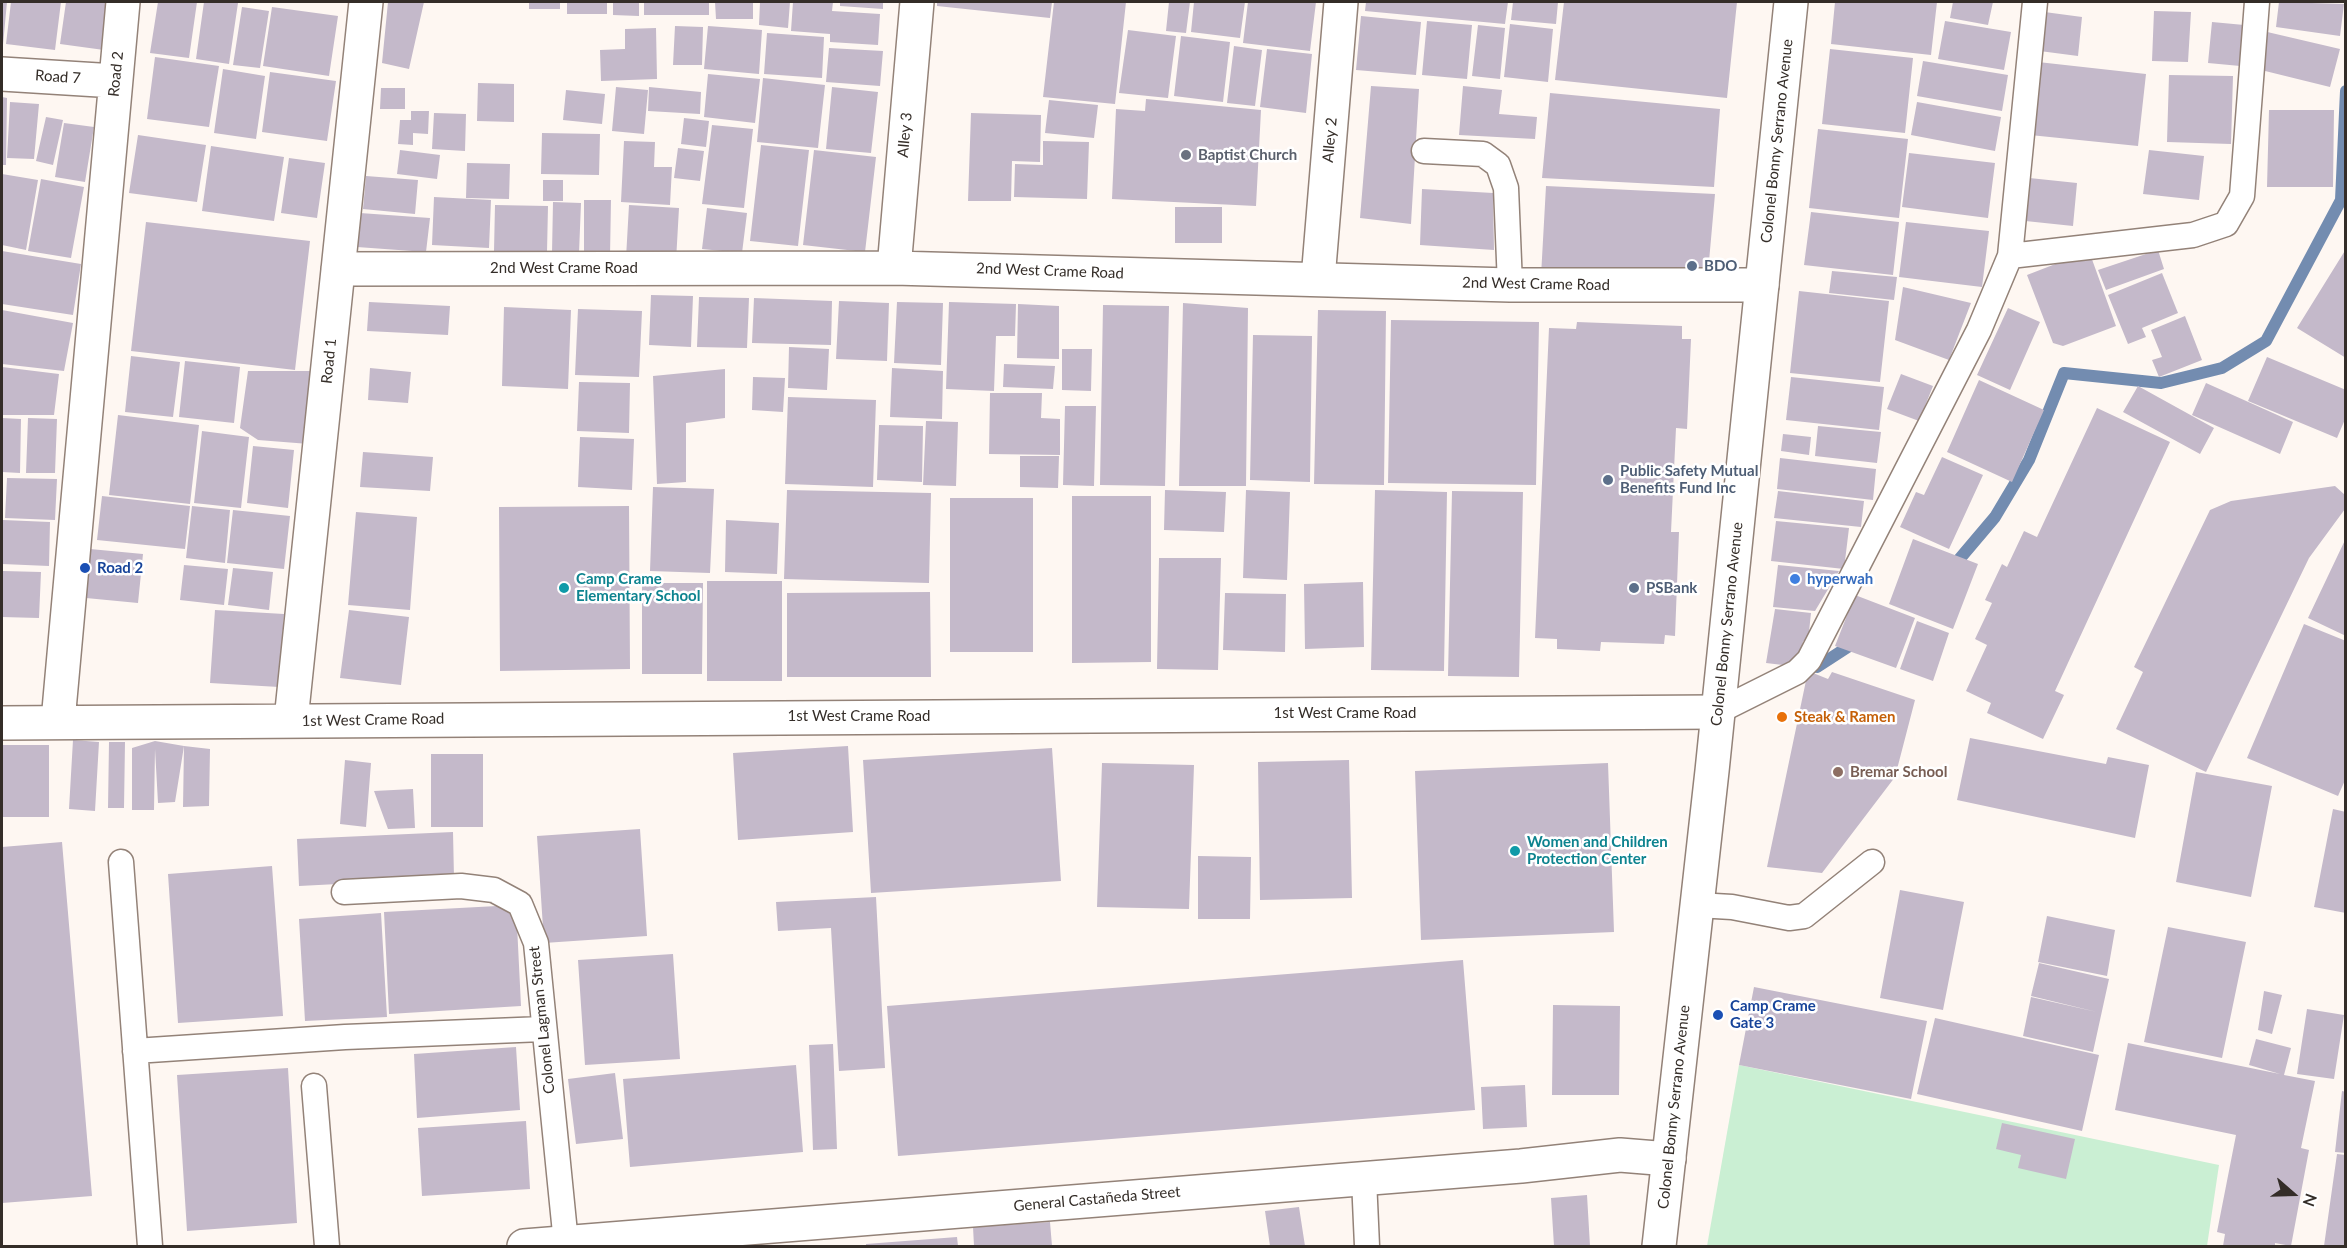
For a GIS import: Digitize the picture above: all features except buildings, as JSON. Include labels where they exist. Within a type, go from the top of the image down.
[{"type":"street","name":"Road 2","points":[[58,721],[123,2]]},
{"type":"street","name":"Road 1","points":[[291,720],[366,2]]},
{"type":"street","name":"Alley 3","points":[[894,268],[917,2]]},
{"type":"street","name":"Alley 2","points":[[1318,279],[1341,2]]},
{"type":"street","name":"Colonel Bonny Serrano Avenue","points":[[1659,1246],[1791,2]]},
{"type":"street","name":"Road 7","points":[[2,74],[115,81]]},
{"type":"street","name":"2nd West Crame Road","points":[[338,269],[894,268],[1510,285],[1762,285]]},
{"type":"street","name":"1st West Crame Road","points":[[2,723],[1717,712]]},
{"type":"street","name":"General Castañeda Street","points":[[524,1246],[567,1245],[1192,1191],[1364,1179],[1620,1155],[1669,1159]]},
{"type":"lane","points":[[1717,712],[1797,672],[1809,660],[1979,330],[2010,256],[2035,2]]},
{"type":"lane","points":[[2010,256],[2193,236],[2226,224],[2242,196],[2258,2]]},
{"type":"lane","points":[[1424,151],[1483,154],[1498,165],[1506,188],[1510,285]]},
{"type":"lane","points":[[121,862],[150,1246]]},
{"type":"lane","points":[[1697,904],[1732,907],[1789,918],[1804,916],[1872,862]]},
{"type":"lane","name":"Colonel Lagman Street","points":[[344,892],[461,885],[494,890],[520,904],[536,944],[567,1245]]},
{"type":"lane","points":[[135,1051],[324,1038],[543,1029]]},
{"type":"lane","points":[[314,1086],[327,1246]]},
{"type":"lane","points":[[1364,1179],[1367,1246]]},
{"type":"green space","points":[[1739,1065],[2219,1165],[2207,1246],[1707,1246]]},
{"type":"waterway","points":[[1951,569],[1995,517],[2029,460],[2064,373],[2161,383],[2222,368],[2266,341],[2341,200],[2346,91]]},
{"type":"waterway","points":[[1817,667],[1857,641]]},
{"type":"place","name":"Baptist Church","points":[[1186,155]]},
{"type":"place","name":"BDO","points":[[1692,266]]},
{"type":"place","name":"Public Safety Mutual Benefits Fund Inc","points":[[1608,480]]},
{"type":"place","name":"Road 2","points":[[85,568]]},
{"type":"place","name":"hyperwah","points":[[1795,579]]},
{"type":"place","name":"Camp Crame Elementary School","points":[[564,588]]},
{"type":"place","name":"PSBank","points":[[1634,588]]},
{"type":"place","name":"Steak & Ramen","points":[[1782,717]]},
{"type":"place","name":"Bremar School","points":[[1838,772]]},
{"type":"place","name":"Women and Children Protection Center","points":[[1515,851]]},
{"type":"place","name":"Camp Crame Gate 3","points":[[1718,1015]]}]
